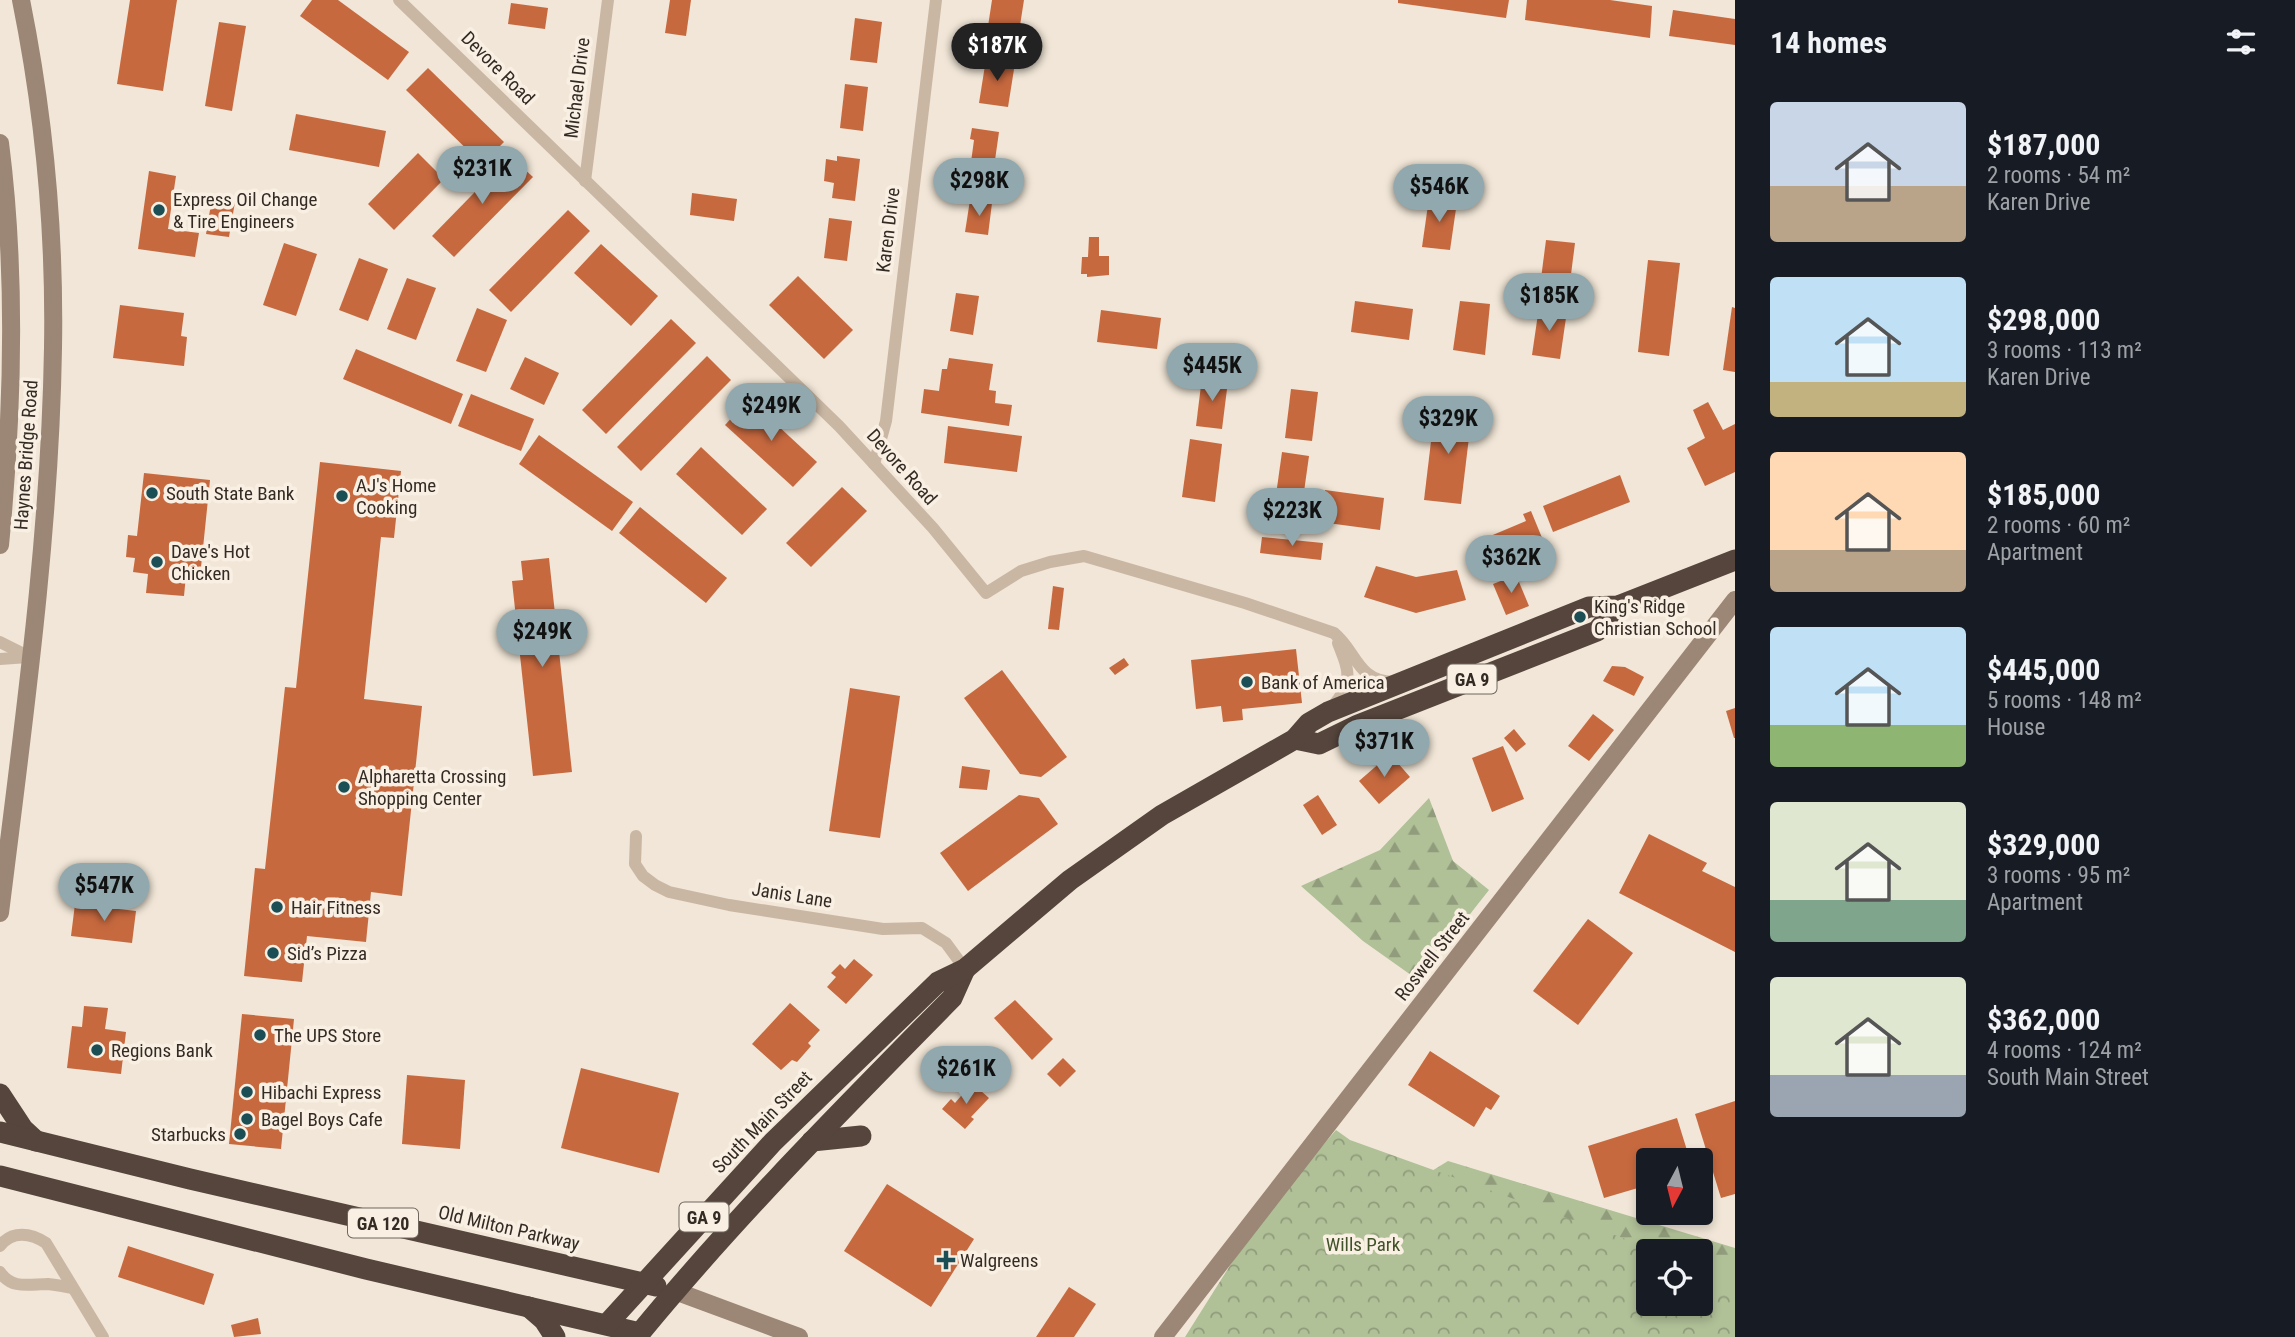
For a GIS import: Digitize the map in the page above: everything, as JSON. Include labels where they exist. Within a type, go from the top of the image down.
[{"type":"highway","name":"South Main Street","points":[[607,1324],[764,1151],[938,982],[965,969],[1070,880],[1162,815],[1295,739],[1309,723],[1328,712],[1589,607],[1618,606],[1735,560]]},
{"type":"highway","name":"South Main Street","points":[[1295,739],[1319,744],[1358,725],[1597,631],[1618,606]]},
{"type":"highway","name":"South Main Street","points":[[646,1335],[675,1291],[743,1213],[952,998],[965,969]]},
{"type":"highway","points":[[0,1094],[23,1129],[38,1142]]},
{"type":"highway","name":"Old Milton Parkway","points":[[0,1132],[190,1179],[675,1291]]},
{"type":"highway","points":[[812,1142],[861,1136]]},
{"type":"highway","name":"GA 120","points":[[0,1176],[342,1263],[646,1335]]},
{"type":"highway","points":[[529,1307],[544,1320],[555,1337]]},
{"type":"main road","name":"Haynes Bridge Road","points":[[0,913],[30,657],[49,457],[53,346],[42,134],[21,0]]},
{"type":"main road","name":"Haynes Bridge Road","points":[[0,143],[8,241],[11,346],[8,442],[0,544]]},
{"type":"main road","name":"Roswell Street","points":[[1163,1337],[1735,600]]},
{"type":"main road","name":"Old Milton Parkway","points":[[675,1291],[799,1337]]},
{"type":"street","name":"Devore Road","points":[[399,0],[829,417],[933,528],[986,593],[1021,571],[1084,556],[1294,618],[1334,633]]},
{"type":"street","name":"Michael Drive","points":[[585,181],[608,0]]},
{"type":"street","name":"Karen Drive","points":[[874,464],[886,421],[936,0]]},
{"type":"street","points":[[1334,633],[1344,641],[1362,671],[1375,679],[1401,682]]},
{"type":"street","points":[[1328,712],[1345,692],[1349,673],[1334,633]]},
{"type":"street","points":[[0,642],[30,657]]},
{"type":"street","points":[[0,659],[30,657]]},
{"type":"street","name":"Janis Lane","points":[[636,836],[635,864],[643,876],[669,892],[729,905],[883,929],[922,928],[946,943],[965,969]]},
{"type":"street","points":[[0,1246],[13,1236],[29,1236],[41,1240],[51,1250],[103,1337]]},
{"type":"street","points":[[0,1272],[5,1279],[15,1284],[50,1284],[72,1288]]},
{"type":"green space","points":[[1429,798],[1453,861],[1489,890],[1418,980],[1363,941],[1301,886],[1380,850]]},
{"type":"green space","name":"Wills Park","points":[[1336,1130],[1350,1140],[1636,1243],[1636,1316],[1713,1316],[1713,1270],[1735,1278],[1735,1337],[1185,1337],[1236,1256],[1297,1175]]},
{"type":"green space","points":[[1448,1161],[1636,1218],[1636,1225],[1659,1225],[1705,1239],[1636,1239],[1636,1316],[1713,1316],[1713,1241],[1735,1248],[1735,1337],[1642,1337],[1422,1177]]},
{"type":"building","points":[[130,0],[177,0],[163,91],[117,84]]},
{"type":"building","points":[[312,0],[338,0],[409,52],[388,80],[300,16]]},
{"type":"building","points":[[670,0],[691,0],[686,36],[665,33]]},
{"type":"building","points":[[992,0],[1024,0],[1016,51],[985,46]]},
{"type":"building","points":[[1398,0],[1509,0],[1506,18],[1398,3]]},
{"type":"building","points":[[1527,0],[1610,0],[1652,6],[1650,38],[1525,20]]},
{"type":"building","points":[[511,3],[548,8],[545,29],[508,24]]},
{"type":"building","points":[[1673,10],[1735,19],[1735,45],[1669,36]]},
{"type":"building","points":[[855,18],[882,22],[877,63],[850,60]]},
{"type":"building","points":[[219,22],[246,26],[232,111],[205,106]]},
{"type":"building","points":[[986,59],[1015,63],[1008,107],[979,103]]},
{"type":"building","points":[[428,68],[504,142],[482,164],[406,90]]},
{"type":"building","points":[[845,84],[868,87],[863,131],[840,128]]},
{"type":"building","points":[[296,114],[386,131],[379,167],[289,150]]},
{"type":"building","points":[[972,128],[999,132],[992,181],[969,177],[974,140],[970,139]]},
{"type":"building","points":[[418,153],[444,179],[394,230],[368,204]]},
{"type":"building","points":[[510,156],[533,177],[454,257],[432,236]]},
{"type":"building","points":[[837,156],[860,159],[855,201],[832,198],[834,183],[824,181],[826,159],[837,161]]},
{"type":"building","points":[[149,171],[176,176],[168,229],[199,233],[195,257],[138,249]]},
{"type":"building","points":[[692,193],[737,199],[734,221],[690,215]]},
{"type":"building","points":[[212,198],[235,202],[229,237],[206,234]]},
{"type":"building","points":[[1429,198],[1457,202],[1450,250],[1422,247]]},
{"type":"building","points":[[970,200],[992,203],[988,235],[965,232]]},
{"type":"building","points":[[568,210],[590,231],[511,312],[489,290]]},
{"type":"building","points":[[829,218],[852,221],[847,261],[824,258]]},
{"type":"building","points":[[1089,237],[1099,237],[1099,256],[1109,256],[1109,275],[1087,277],[1087,274],[1081,274],[1082,257],[1088,257]]},
{"type":"building","points":[[1546,240],[1575,243],[1568,298],[1539,294]]},
{"type":"building","points":[[284,243],[317,254],[296,316],[263,305]]},
{"type":"building","points":[[601,244],[658,296],[631,326],[574,273]]},
{"type":"building","points":[[359,258],[388,269],[368,321],[339,310]]},
{"type":"building","points":[[1648,260],[1680,263],[1669,356],[1638,352]]},
{"type":"building","points":[[798,276],[853,330],[824,359],[769,305]]},
{"type":"building","points":[[407,278],[436,288],[416,340],[387,329]]},
{"type":"building","points":[[956,293],[979,296],[973,335],[950,331]]},
{"type":"building","points":[[1355,301],[1413,309],[1409,340],[1351,332]]},
{"type":"building","points":[[1460,301],[1490,304],[1485,355],[1453,350]]},
{"type":"building","points":[[120,305],[184,313],[181,336],[187,337],[184,366],[113,358]]},
{"type":"building","points":[[1539,307],[1567,311],[1560,359],[1532,355]]},
{"type":"building","points":[[1732,307],[1735,308],[1735,372],[1723,370]]},
{"type":"building","points":[[477,308],[507,320],[486,372],[456,361]]},
{"type":"building","points":[[1101,310],[1161,318],[1157,349],[1097,342]]},
{"type":"building","points":[[671,319],[696,343],[606,434],[582,410]]},
{"type":"building","points":[[356,349],[463,394],[451,424],[343,379]]},
{"type":"building","points":[[707,356],[731,380],[641,471],[617,447]]},
{"type":"building","points":[[525,357],[559,373],[544,405],[510,389]]},
{"type":"building","points":[[949,358],[993,364],[989,390],[996,391],[995,403],[1012,405],[1009,426],[921,413],[924,389],[939,391],[942,369],[947,369]]},
{"type":"building","points":[[1202,377],[1228,381],[1222,429],[1196,426]]},
{"type":"building","points":[[1291,389],[1318,392],[1312,441],[1285,438]]},
{"type":"building","points":[[471,394],[534,419],[521,451],[458,426]]},
{"type":"building","points":[[749,399],[817,462],[793,487],[725,425]]},
{"type":"building","points":[[1708,402],[1723,430],[1735,424],[1735,472],[1705,486],[1687,448],[1705,438],[1693,410]]},
{"type":"building","points":[[1435,408],[1472,412],[1461,504],[1424,500]]},
{"type":"building","points":[[948,426],[1022,436],[1017,472],[944,463]]},
{"type":"building","points":[[539,435],[633,502],[612,531],[519,464]]},
{"type":"building","points":[[1190,439],[1222,444],[1215,502],[1182,497]]},
{"type":"building","points":[[701,447],[767,509],[742,535],[676,474]]},
{"type":"building","points":[[1282,452],[1309,456],[1302,506],[1275,502]]},
{"type":"building","name":"Alpharetta Crossing Shopping Center","points":[[320,462],[401,471],[394,538],[381,537],[364,699],[422,706],[402,896],[371,892],[366,942],[307,936],[302,982],[244,976],[255,868],[265,869],[285,687],[296,688]]},
{"type":"building","points":[[144,473],[210,480],[200,577],[186,575],[184,596],[146,593],[148,574],[133,572],[135,558],[126,557],[128,535],[137,536]]},
{"type":"building","points":[[1620,475],[1630,502],[1553,532],[1543,506]]},
{"type":"building","points":[[842,487],[867,511],[811,567],[786,543]]},
{"type":"building","points":[[1325,490],[1384,498],[1380,530],[1320,522]]},
{"type":"building","points":[[640,507],[727,578],[706,603],[619,533]]},
{"type":"building","points":[[1531,511],[1545,545],[1499,563],[1488,537],[1526,521],[1523,514]]},
{"type":"building","points":[[1262,537],[1323,543],[1321,560],[1260,553]]},
{"type":"building","points":[[549,558],[572,772],[533,776],[512,581],[523,580],[521,561]]},
{"type":"building","points":[[1376,566],[1416,577],[1457,570],[1466,600],[1416,613],[1364,597]]},
{"type":"building","points":[[1516,575],[1529,606],[1506,615],[1493,584]]},
{"type":"building","points":[[1053,586],[1064,588],[1059,630],[1048,629]]},
{"type":"building","name":"Bank of America","points":[[1296,649],[1302,703],[1242,709],[1243,720],[1223,722],[1221,706],[1196,709],[1191,660]]},
{"type":"building","points":[[1124,658],[1129,665],[1115,675],[1109,668]]},
{"type":"building","points":[[1612,666],[1625,667],[1644,677],[1634,696],[1603,681]]},
{"type":"building","points":[[1002,670],[1067,757],[1041,777],[1020,774],[964,698]]},
{"type":"building","points":[[850,688],[900,696],[880,838],[829,831]]},
{"type":"building","points":[[1735,708],[1735,738],[1734,738],[1726,711]]},
{"type":"building","points":[[1593,714],[1614,730],[1589,761],[1568,746]]},
{"type":"building","points":[[1514,729],[1526,744],[1516,752],[1504,738]]},
{"type":"building","points":[[1503,746],[1524,799],[1492,812],[1472,758]]},
{"type":"building","points":[[1390,754],[1410,777],[1379,804],[1359,781]]},
{"type":"building","points":[[962,766],[990,770],[987,790],[959,788]]},
{"type":"building","points":[[1019,795],[1039,798],[1058,824],[968,891],[940,853]]},
{"type":"building","points":[[1318,795],[1337,825],[1322,835],[1303,805]]},
{"type":"building","points":[[1649,834],[1707,863],[1702,871],[1735,887],[1735,952],[1619,893]]},
{"type":"building","points":[[75,904],[136,911],[132,943],[71,936]]},
{"type":"building","points":[[1588,919],[1633,953],[1578,1025],[1533,991]]},
{"type":"building","points":[[854,959],[873,975],[846,1004],[827,987],[836,977],[831,973],[840,964],[845,969]]},
{"type":"building","points":[[1015,1000],[1053,1039],[1032,1060],[994,1018]]},
{"type":"building","points":[[790,1003],[820,1030],[808,1043],[811,1046],[797,1062],[792,1060],[781,1070],[752,1044]]},
{"type":"building","name":"Regions Bank","points":[[84,1006],[108,1008],[105,1029],[126,1032],[121,1074],[67,1068],[72,1026],[82,1027]]},
{"type":"building","points":[[242,1014],[294,1019],[281,1149],[229,1144]]},
{"type":"building","points":[[1430,1051],[1500,1096],[1491,1110],[1486,1107],[1474,1127],[1408,1085]]},
{"type":"building","points":[[1063,1058],[1076,1071],[1060,1087],[1047,1074]]},
{"type":"building","points":[[581,1068],[679,1093],[659,1173],[561,1148]]},
{"type":"building","points":[[407,1075],[465,1080],[460,1149],[402,1144]]},
{"type":"building","points":[[972,1083],[989,1098],[971,1117],[974,1119],[965,1129],[942,1109],[951,1099],[955,1103]]},
{"type":"building","points":[[1735,1101],[1735,1194],[1721,1198],[1713,1172],[1713,1148],[1706,1148],[1695,1114]]},
{"type":"building","points":[[1677,1118],[1686,1148],[1636,1148],[1636,1189],[1604,1198],[1588,1146]]},
{"type":"building","name":"Walgreens","points":[[887,1184],[974,1239],[931,1307],[844,1251]]},
{"type":"building","points":[[128,1246],[214,1274],[204,1305],[118,1277]]},
{"type":"building","points":[[1069,1287],[1096,1304],[1074,1337],[1036,1337]]},
{"type":"building","points":[[258,1318],[261,1334],[234,1337],[231,1325]]},
{"type":"place","name":"Express Oil Change & Tire Engineers","points":[[159,210]]},
{"type":"place","name":"South State Bank","points":[[152,493]]},
{"type":"place","name":"AJ's Home Cooking","points":[[342,496]]},
{"type":"place","name":"Dave's Hot Chicken","points":[[157,562]]},
{"type":"place","name":"King's Ridge Christian School","points":[[1580,617]]},
{"type":"place","name":"Bank of America","points":[[1247,682]]},
{"type":"place","name":"Alpharetta Crossing Shopping Center","points":[[344,787]]},
{"type":"place","name":"Hair Fitness","points":[[277,907]]},
{"type":"place","name":"Sid’s Pizza","points":[[273,953]]},
{"type":"place","name":"The UPS Store","points":[[260,1035]]},
{"type":"place","name":"Regions Bank","points":[[97,1050]]},
{"type":"place","name":"Hibachi Express","points":[[247,1092]]},
{"type":"place","name":"Bagel Boys Cafe","points":[[247,1119]]},
{"type":"place","name":"Starbucks","points":[[240,1134]]},
{"type":"place","name":"Walgreens","points":[[946,1260]]}]
